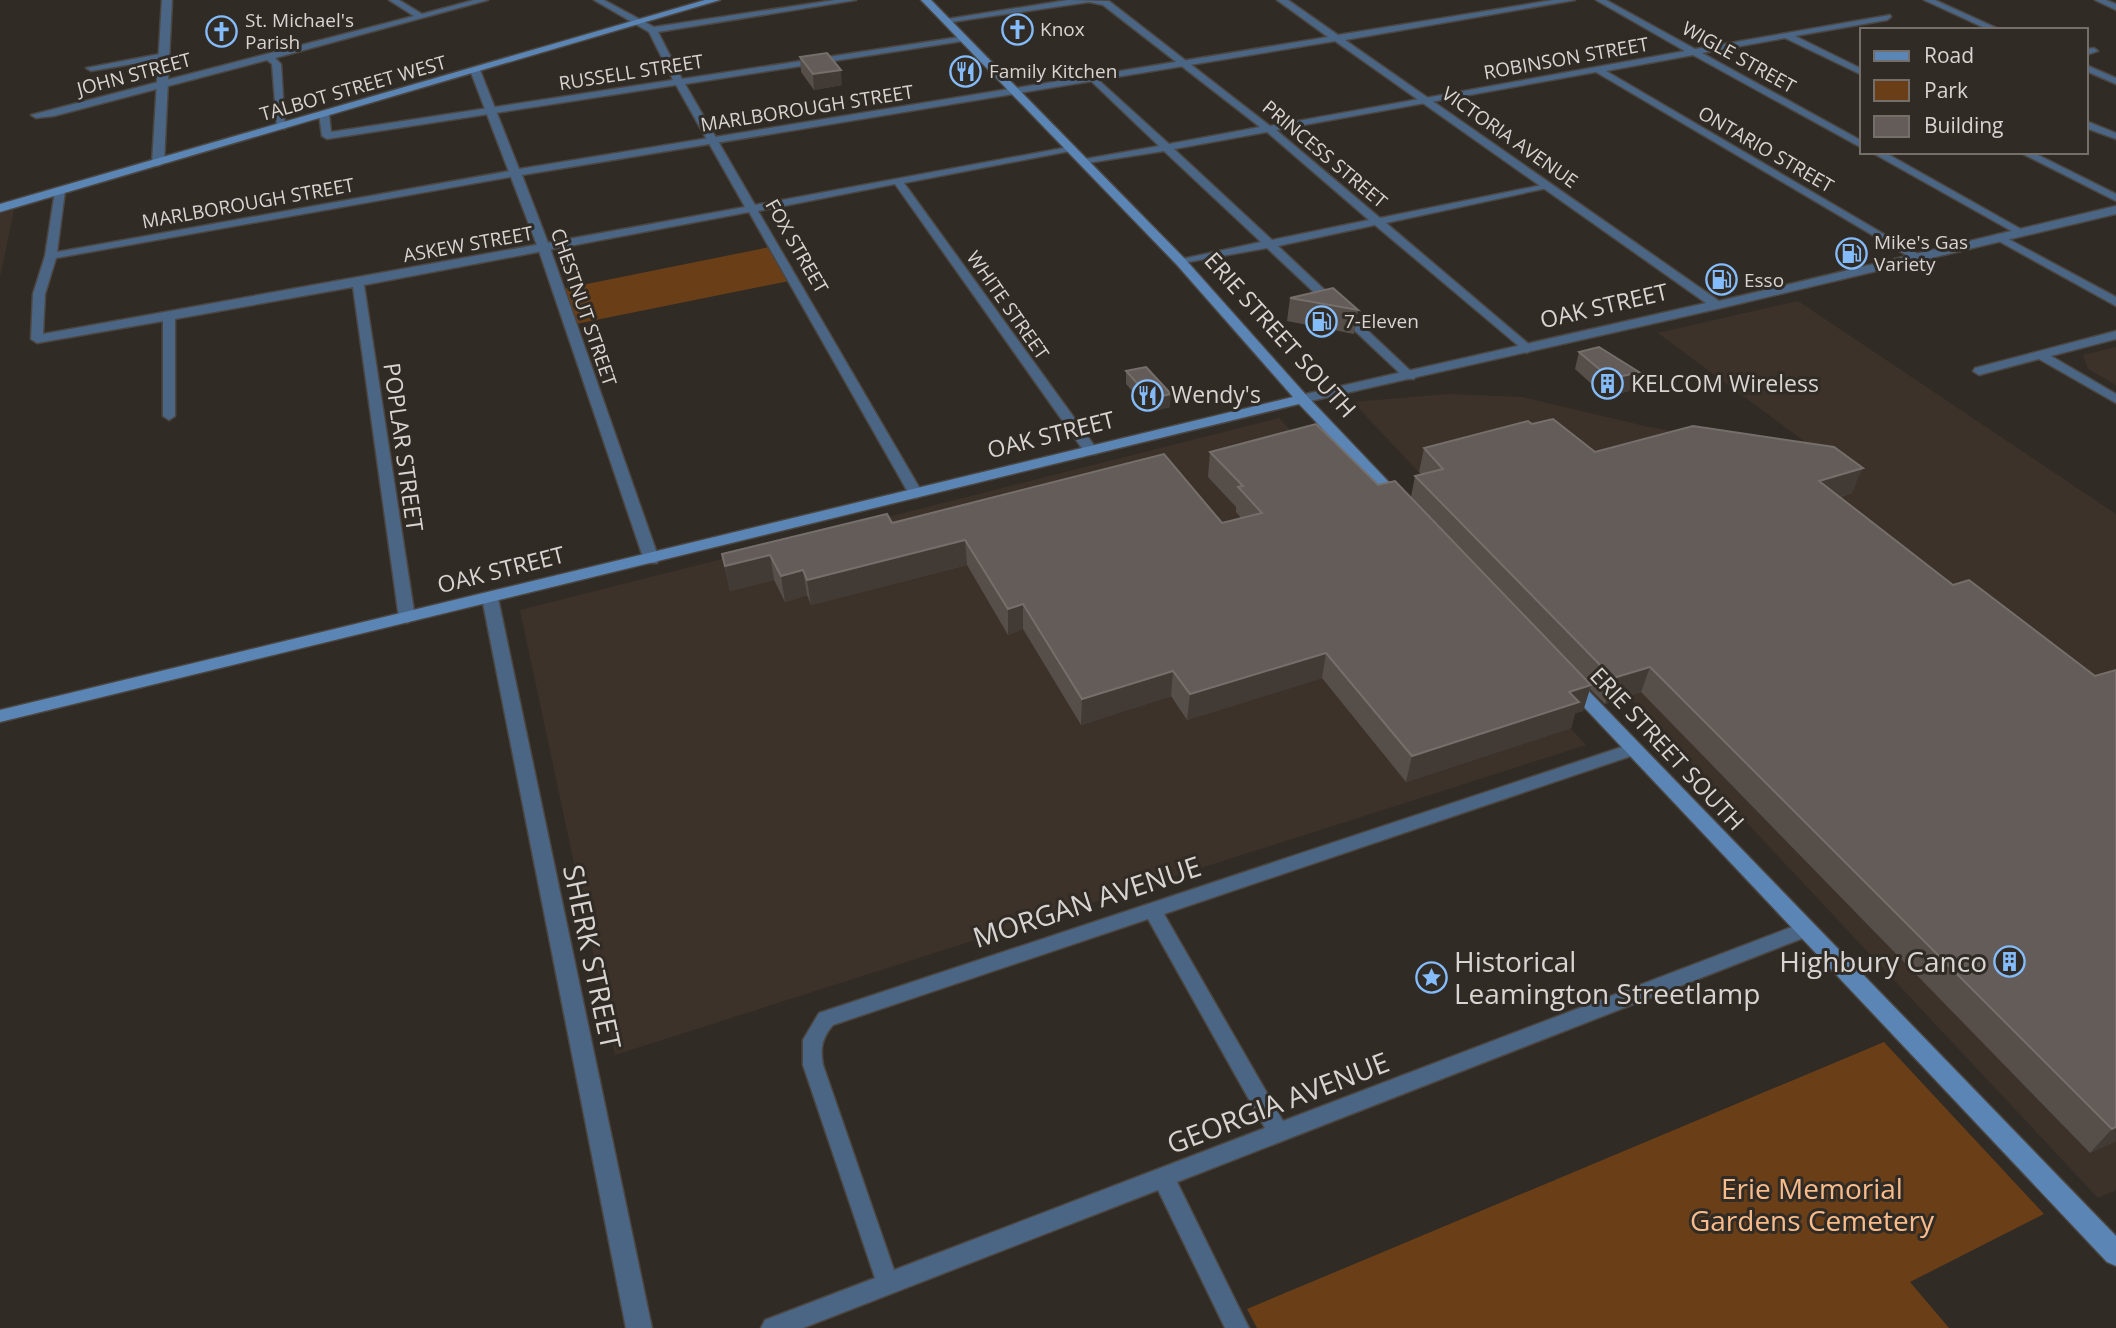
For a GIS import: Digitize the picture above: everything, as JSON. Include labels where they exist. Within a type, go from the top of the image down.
[{"type":"main road","name":"TALBOT STREET WEST","points":[[0,208],[715,0]]},
{"type":"main road","name":"ERIE STREET SOUTH","points":[[926,0],[1181,262],[1302,399],[1416,519]]},
{"type":"main road","name":"OAK STREET","points":[[0,716],[1302,399]]},
{"type":"main road","name":"ERIE STREET SOUTH","points":[[1558,669],[1804,930],[2116,1254]]},
{"type":"street","points":[[158,163],[167,0]]},
{"type":"street","points":[[393,0],[421,16]]},
{"type":"street","name":"JOHN STREET","points":[[36,115],[54,113],[484,0]]},
{"type":"street","points":[[598,0],[653,30],[852,0]]},
{"type":"street","points":[[945,20],[1086,0]]},
{"type":"street","name":"PRINCESS STREET","points":[[1092,0],[1106,3],[1270,130],[1527,349]]},
{"type":"street","points":[[1106,3],[1125,0]]},
{"type":"street","name":"VICTORIA AVENUE","points":[[1282,0],[1717,305]]},
{"type":"street","name":"MARLBOROUGH STREET","points":[[51,256],[515,173],[1570,0]]},
{"type":"street","name":"WIGLE STREET","points":[[1600,0],[1860,144]]},
{"type":"street","points":[[2099,0],[2116,6]]},
{"type":"street","points":[[1934,1],[1993,28]]},
{"type":"street","name":"ROBINSON STREET","points":[[1085,162],[1887,18]]},
{"type":"street","points":[[1866,22],[1880,28]]},
{"type":"street","name":"FOX STREET","points":[[653,30],[679,82],[916,494]]},
{"type":"street","points":[[1788,36],[1860,71]]},
{"type":"street","name":"RUSSELL STREET","points":[[324,114],[327,136],[963,38]]},
{"type":"street","points":[[269,56],[276,64],[282,127]]},
{"type":"street","points":[[91,68],[165,57]]},
{"type":"street","points":[[2088,69],[2116,81]]},
{"type":"street","name":"CHESTNUT STREET","points":[[475,70],[544,248],[652,559]]},
{"type":"street","name":"ONTARIO STREET","points":[[1598,70],[1917,257]]},
{"type":"street","points":[[1093,78],[1410,376]]},
{"type":"street","points":[[2088,125],[2116,135]]},
{"type":"street","name":"ASKEW STREET","points":[[51,256],[39,294],[37,339],[544,248],[752,206],[1070,148]]},
{"type":"street","points":[[1880,154],[2021,232]]},
{"type":"street","points":[[2028,154],[2116,198]]},
{"type":"street","name":"WHITE STREET","points":[[897,180],[1091,451]]},
{"type":"street","points":[[1181,262],[1546,187]]},
{"type":"street","points":[[51,256],[60,191]]},
{"type":"street","name":"OAK STREET","points":[[1302,399],[1717,305],[2116,210]]},
{"type":"street","points":[[1999,237],[2116,302]]},
{"type":"street","name":"POPLAR STREET","points":[[358,282],[407,618]]},
{"type":"street","points":[[169,317],[169,416]]},
{"type":"street","points":[[1979,371],[2116,335]]},
{"type":"street","points":[[2043,356],[2116,399]]},
{"type":"street","name":"SHERK STREET","points":[[490,598],[639,1328]]},
{"type":"street","name":"MORGAN AVENUE","points":[[888,1284],[813,1065],[810,1047],[813,1034],[826,1019],[843,1011],[1634,749]]},
{"type":"street","points":[[1152,910],[1279,1133]]},
{"type":"street","name":"GEORGIA AVENUE","points":[[773,1328],[1804,930]]},
{"type":"street","points":[[1163,1177],[1237,1328]]},
{"type":"shaded area","points":[[14,210],[0,277],[0,214]]},
{"type":"shaded area","name":"Highbury Canco","points":[[1798,301],[2116,514],[2116,1190],[2098,1198],[1353,402],[1448,394],[1522,397],[1649,427],[1827,458],[1658,333]]},
{"type":"shaded area","points":[[2116,347],[2116,385],[2088,369],[2083,355]]},
{"type":"shaded area","points":[[1279,418],[1586,745],[615,1055],[520,610]]},
{"type":"green space","points":[[775,246],[794,280],[571,325],[557,290]]},
{"type":"green space","name":"Erie Memorial Gardens Cemetery","points":[[1884,1042],[2044,1214],[1910,1282],[1949,1328],[1257,1328],[1247,1309]]},
{"type":"building","points":[[827,53],[841,70],[813,74],[800,57]]},
{"type":"building","points":[[1333,288],[1358,310],[1290,298]]},
{"type":"building","points":[[1599,347],[1639,372],[1611,379],[1579,352]]},
{"type":"building","points":[[1146,367],[1171,394],[1151,399],[1126,371]]},
{"type":"building","name":"Highbury Canco","points":[[1553,419],[1595,452],[1693,426],[1834,447],[1863,468],[1819,481],[1953,585],[1969,580],[2095,676],[2116,670],[2116,1127],[2112,1129],[1650,667],[1613,678],[1415,476],[1443,469],[1424,448],[1528,421],[1532,424]]},
{"type":"building","points":[[1316,424],[1378,485],[1395,481],[1591,685],[1569,692],[1579,702],[1412,756],[1326,653],[1190,694],[1173,671],[1082,699],[1023,604],[1008,609],[965,540],[807,580],[803,570],[781,576],[770,555],[725,566],[722,554],[887,514],[892,523],[1164,454],[1222,523],[1262,513],[1238,487],[1243,486],[1210,452]]},
{"type":"place","name":"Knox","points":[[1017,29]]},
{"type":"place","name":"St. Michael's Parish","points":[[222,31]]},
{"type":"place","name":"Family Kitchen","points":[[966,71]]},
{"type":"place","name":"Mike's Gas Variety","points":[[1851,253]]},
{"type":"place","name":"Esso","points":[[1721,280]]},
{"type":"place","name":"7-Eleven","points":[[1321,321]]},
{"type":"place","name":"KELCOM Wireless","points":[[1608,384]]},
{"type":"place","name":"Wendy's","points":[[1148,395]]},
{"type":"place","name":"Highbury Canco","points":[[2010,962]]},
{"type":"place","name":"Historical Leamington Streetlamp","points":[[1431,978]]}]
